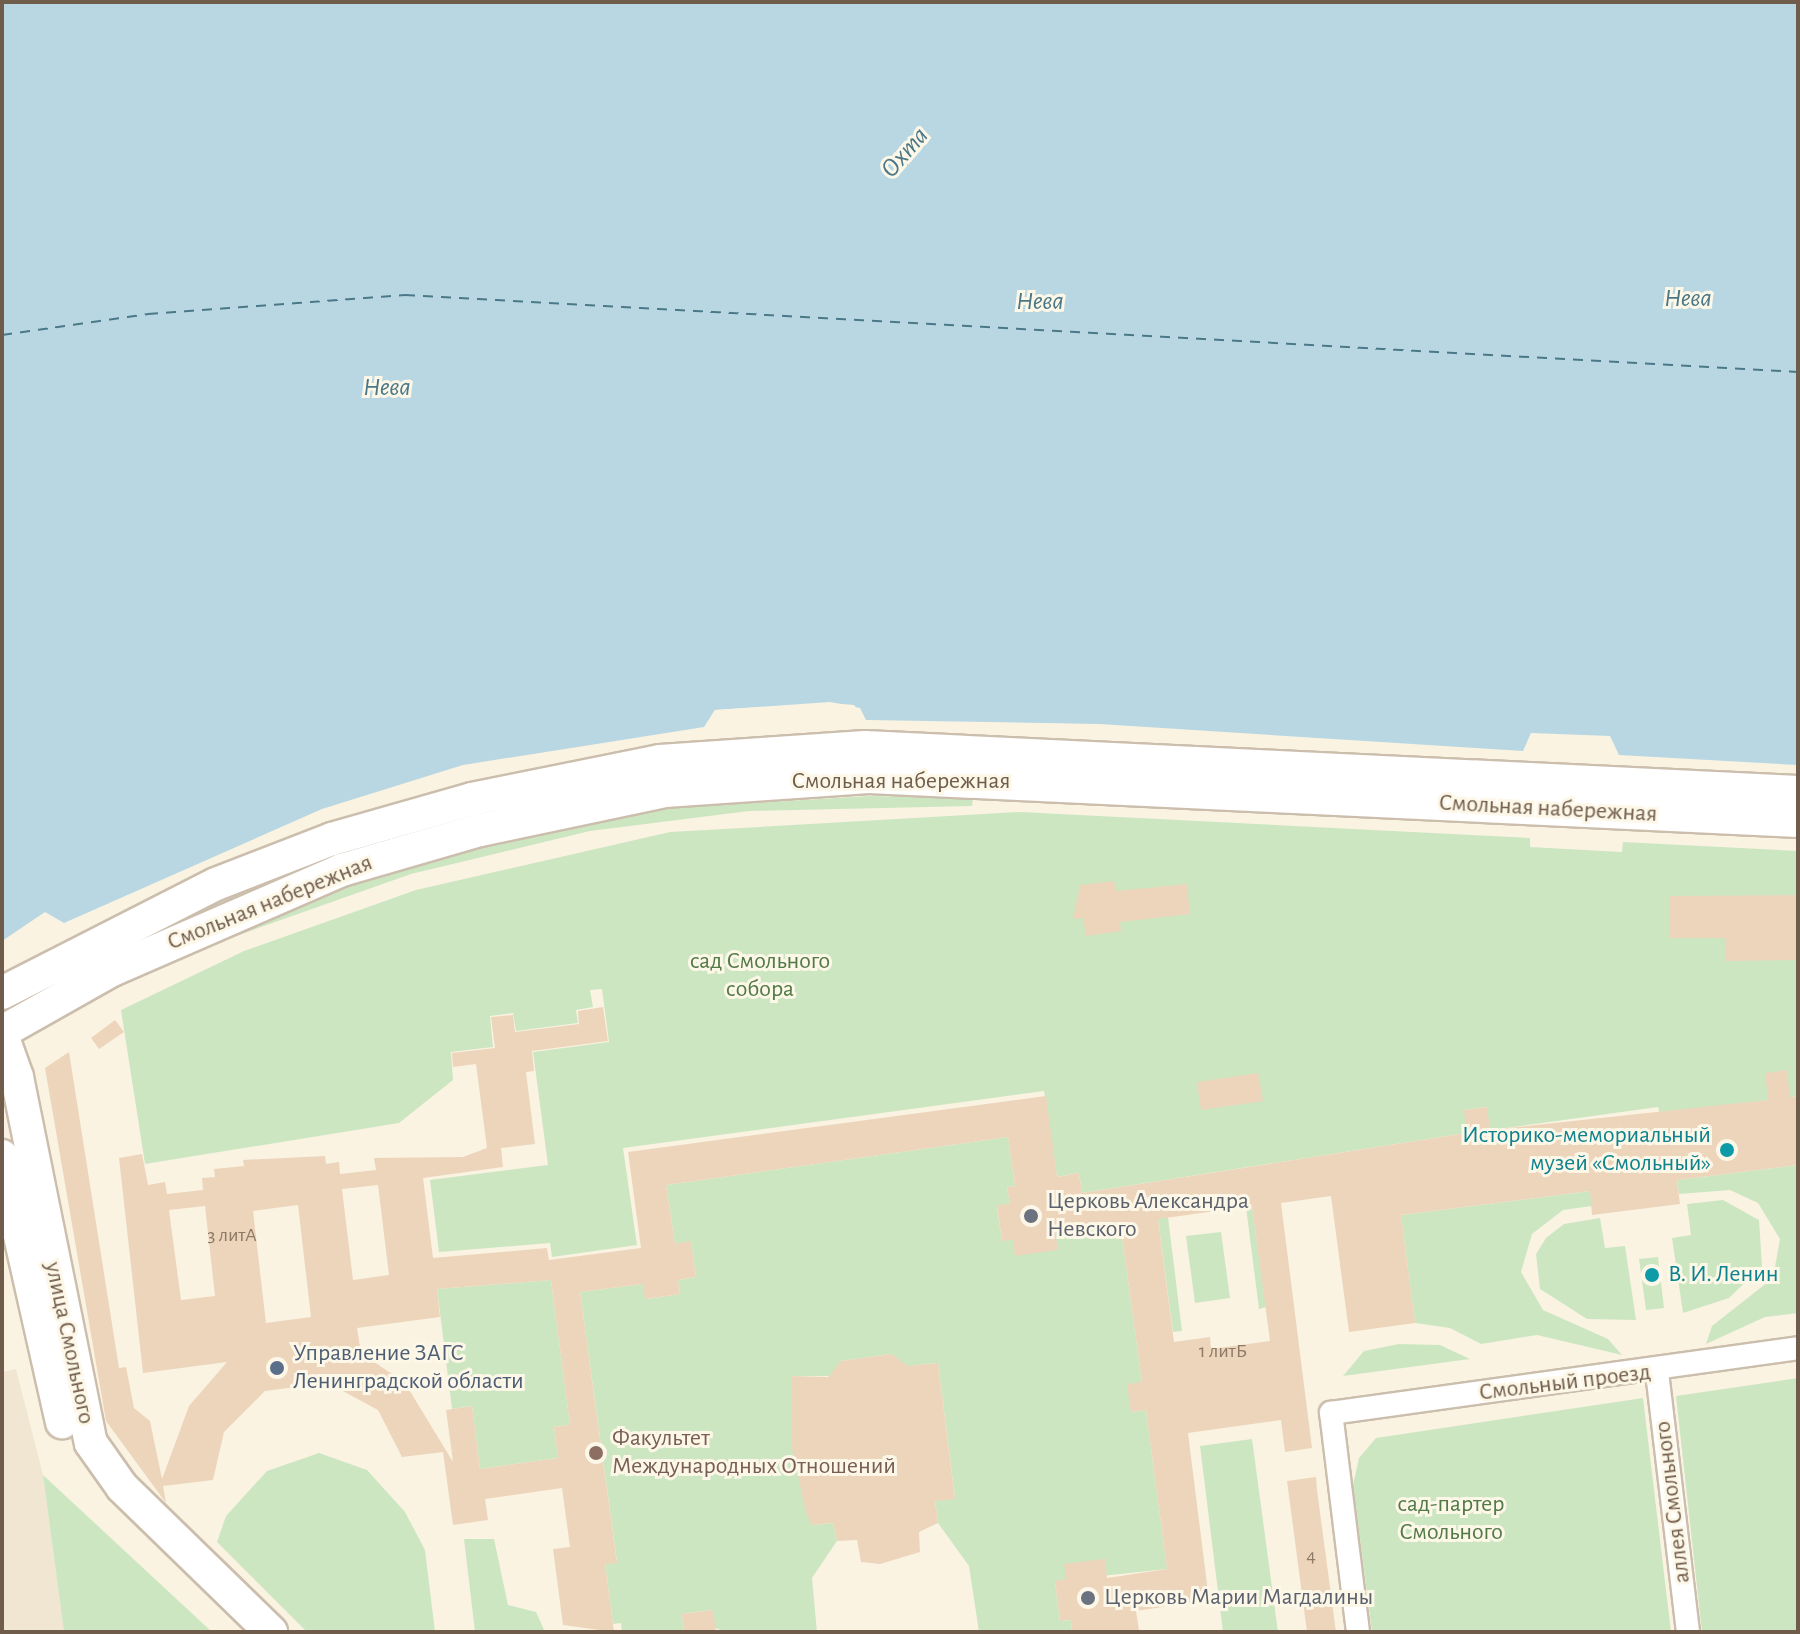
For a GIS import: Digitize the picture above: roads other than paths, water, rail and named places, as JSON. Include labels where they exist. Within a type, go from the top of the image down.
[{"type":"main road","name":"Смольная набережная","points":[[2,993],[216,884],[332,839],[472,799],[660,761],[881,747],[1798,792]]},
{"type":"main road","name":"Смольная набережная","points":[[2,1034],[125,963],[342,870],[480,830],[665,791],[869,777],[1798,821]]},
{"type":"main road","name":"улица Смольного","points":[[2,1034],[17,1077],[91,1443],[122,1487],[271,1632]]},
{"type":"main road","name":"улица Смольного","points":[[2,1156],[71,1450],[105,1498],[245,1632]]},
{"type":"street","name":"Смольный проезд","points":[[1358,1632],[1331,1413],[1657,1372],[1798,1348]]},
{"type":"street","name":"аллея Смольного","points":[[1657,1372],[1688,1632]]},
{"type":"water","name":"Нева","points":[[2,2],[1798,2],[1798,765],[1619,755],[1610,736],[1531,733],[1523,751],[1099,724],[866,720],[854,705],[830,703],[715,710],[704,727],[463,765],[322,809],[64,923],[45,912],[2,941]]},
{"type":"place","name":"Историко-мемориальный музей «Смольный»","points":[[1727,1150]]},
{"type":"place","name":"Церковь Александра Невского","points":[[1031,1216]]},
{"type":"place","name":"В. И. Ленин","points":[[1652,1275]]},
{"type":"place","name":"Управление ЗАГС Ленинградской области","points":[[277,1368]]},
{"type":"place","name":"Факультет Международных Отношений","points":[[596,1453]]},
{"type":"place","name":"Церковь Марии Магдалины","points":[[1088,1598]]},
{"type":"water label","name":"Охта","points":[[905,153]]},
{"type":"park label","name":"сад Смольного собора","points":[[760,976]]},
{"type":"park label","name":"сад-партер Смольного","points":[[1451,1519]]}]
